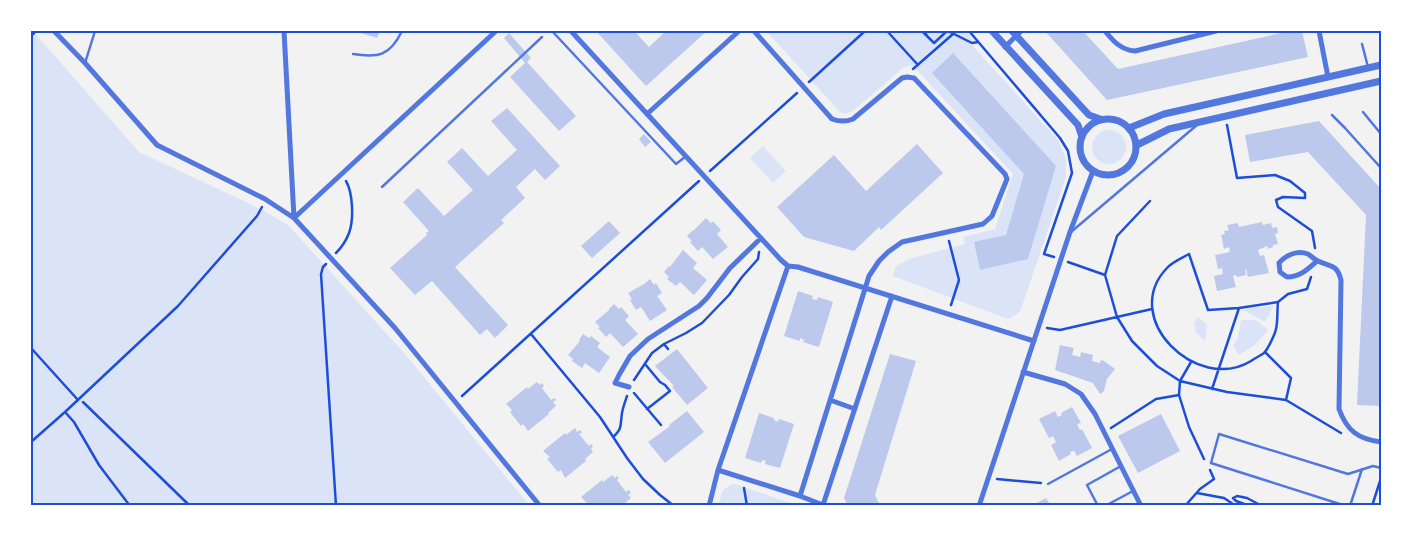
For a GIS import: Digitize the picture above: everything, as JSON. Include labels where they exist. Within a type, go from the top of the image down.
[{"type":"street","points":[[54,31],[86,63],[157,145],[265,199],[294,218],[395,328],[540,506]]},
{"type":"street","points":[[284,31],[294,218]]},
{"type":"street","points":[[294,218],[496,31]]},
{"type":"street","points":[[571,31],[788,266],[798,267],[865,287],[1034,341]]},
{"type":"street","points":[[647,114],[739,31]]},
{"type":"street","points":[[754,31],[832,119],[838,121],[849,121],[858,116],[894,84],[909,77],[914,78],[999,167],[1007,179],[992,216],[983,224],[902,242],[878,262],[869,276],[865,287],[800,496]]},
{"type":"street","points":[[992,31],[1078,125],[1082,137]]},
{"type":"street","points":[[1107,32],[1123,48],[1128,51],[1134,51],[1216,31]]},
{"type":"street","points":[[1319,31],[1328,77]]},
{"type":"street","points":[[1005,47],[1017,33],[1089,115],[1100,119]]},
{"type":"street","points":[[1129,128],[1164,114],[1381,65]]},
{"type":"street","points":[[1136,145],[1168,130],[1381,81]]},
{"type":"street","points":[[1108,118],[1123,123],[1129,128],[1134,136],[1136,153],[1134,160],[1123,172],[1108,176],[1100,174],[1093,171],[1082,160],[1080,144],[1086,129],[1092,123],[1108,118]]},
{"type":"street","points":[[979,506],[1038,326],[1093,171]]},
{"type":"street","points":[[629,387],[615,383],[630,356],[648,339],[699,306],[730,268],[761,238]]},
{"type":"street","points":[[1317,260],[1308,270],[1295,277],[1287,278],[1280,272],[1279,263],[1285,256],[1293,253],[1306,254],[1335,267],[1339,273],[1341,280],[1339,409],[1343,420],[1359,436],[1381,442]]},
{"type":"street","points":[[709,506],[718,470],[788,266]]},
{"type":"street","points":[[718,470],[800,496],[823,506],[892,296]]},
{"type":"street","points":[[1023,372],[1065,384],[1081,394],[1095,414],[1140,506]]},
{"type":"street","points":[[830,400],[855,409]]},
{"type":"lane","points":[[86,63],[95,31]]},
{"type":"lane","points":[[353,54],[371,57],[387,51],[396,43],[402,31]]},
{"type":"lane","points":[[552,31],[676,164],[686,157]]},
{"type":"lane","points":[[382,187],[542,37]]},
{"type":"lane","points":[[1362,44],[1368,68]]},
{"type":"lane","points":[[1363,112],[1381,134]]},
{"type":"lane","points":[[1332,115],[1381,168]]},
{"type":"lane","points":[[1070,232],[1200,122]]},
{"type":"lane","points":[[1346,506],[1211,464],[1219,434],[1348,474],[1372,466],[1381,468]]},
{"type":"lane","points":[[1048,484],[1112,449]]},
{"type":"lane","points":[[1098,506],[1087,485],[1121,466]]},
{"type":"lane","points":[[1350,506],[1362,469]]},
{"type":"lane","points":[[1106,506],[1133,491]]},
{"type":"path","points":[[31,36],[36,31]]},
{"type":"path","points":[[456,401],[865,31]]},
{"type":"path","points":[[887,31],[918,65]]},
{"type":"path","points":[[923,31],[934,44],[948,31],[972,43],[978,42]]},
{"type":"path","points":[[969,31],[1060,138],[1068,151],[1072,173],[1044,254],[1105,275]]},
{"type":"path","points":[[909,77],[918,65],[953,34]]},
{"type":"path","points":[[1226,117],[1238,178],[1275,175],[1290,181],[1305,193],[1305,198],[1283,198],[1276,200],[1278,207],[1312,232],[1317,260],[1307,289],[1288,294],[1278,302],[1208,310],[1190,254],[1167,267],[1154,286],[1152,309],[1156,325],[1171,348],[1191,362],[1218,370],[1242,366],[1265,352],[1276,328],[1278,302]]},
{"type":"path","points":[[336,506],[321,274],[323,267],[344,244],[350,231],[352,214],[351,196],[348,183],[341,175]]},
{"type":"path","points":[[31,442],[178,306],[257,216],[265,199]]},
{"type":"path","points":[[1150,201],[1117,236],[1105,275],[1117,317],[1132,341],[1157,366],[1180,381],[1227,392],[1286,400],[1341,434],[1352,430]]},
{"type":"path","points":[[947,232],[959,280],[948,314]]},
{"type":"path","points":[[613,437],[619,432],[621,427],[622,412],[629,387],[652,353],[664,344],[702,323],[758,259],[761,238]]},
{"type":"path","points":[[1212,389],[1238,308]]},
{"type":"path","points":[[1038,326],[1060,330],[1152,309]]},
{"type":"path","points":[[531,334],[600,417],[643,479],[674,506]]},
{"type":"path","points":[[664,344],[668,349]]},
{"type":"path","points":[[31,348],[78,400]]},
{"type":"path","points":[[1265,352],[1291,378],[1286,400]]},
{"type":"path","points":[[1191,362],[1180,381],[1179,395],[1188,427],[1205,462]]},
{"type":"path","points":[[645,364],[670,391],[647,409]]},
{"type":"path","points":[[629,387],[661,426]]},
{"type":"path","points":[[1104,432],[1156,399],[1179,395]]},
{"type":"path","points":[[83,402],[190,506]]},
{"type":"path","points":[[65,412],[74,422],[99,466],[130,506]]},
{"type":"path","points":[[1186,506],[1197,493],[1214,479],[1210,470]]},
{"type":"path","points":[[743,478],[747,506]]},
{"type":"path","points":[[988,478],[1048,484]]},
{"type":"path","points":[[1372,506],[1381,478]]},
{"type":"path","points":[[1197,493],[1224,498],[1236,506]]},
{"type":"path","points":[[1250,506],[1236,501],[1234,498],[1237,496],[1246,498],[1262,506]]},
{"type":"shaded area","points":[[31,31],[139,152],[261,209],[288,225],[405,354],[530,506],[31,506]]},
{"type":"shaded area","points":[[770,31],[966,31],[973,41],[971,44],[1058,140],[1066,158],[1066,177],[1020,312],[1008,319],[893,276],[896,266],[909,259],[965,244],[963,237],[995,229],[1013,174],[915,68],[911,66],[904,67],[853,111],[845,114],[840,112],[770,35]]},
{"type":"shaded area","points":[[1109,130],[1121,135],[1126,147],[1121,159],[1109,164],[1097,159],[1092,147],[1097,135]]},
{"type":"shaded area","points":[[763,146],[786,171],[773,183],[750,158]]},
{"type":"shaded area","points":[[1274,306],[1265,322],[1245,311],[1246,308]]},
{"type":"shaded area","points":[[1198,317],[1207,325],[1205,341],[1196,333],[1194,324]]},
{"type":"shaded area","points":[[1241,320],[1256,320],[1268,330],[1255,345],[1239,355],[1233,345],[1238,338]]},
{"type":"shaded area","points":[[732,484],[799,506],[718,506],[723,490]]},
{"type":"building","points":[[362,31],[380,31],[377,38],[361,33]]},
{"type":"building","points":[[596,31],[634,31],[649,47],[666,31],[707,31],[646,86]]},
{"type":"building","points":[[1045,31],[1083,31],[1118,69],[1291,31],[1302,31],[1308,57],[1107,100]]},
{"type":"building","points":[[509,33],[531,58],[527,62],[576,116],[559,131],[510,77],[525,63],[504,38]]},
{"type":"building","points":[[953,53],[1056,166],[1028,259],[980,270],[974,242],[1006,235],[1024,174],[932,73]]},
{"type":"building","points":[[507,108],[560,166],[545,180],[535,169],[516,187],[525,198],[501,220],[504,223],[455,267],[508,325],[495,338],[487,329],[480,335],[432,281],[415,295],[390,268],[427,235],[426,233],[429,231],[403,202],[418,188],[444,216],[473,190],[447,162],[462,148],[488,176],[517,150],[491,121]]},
{"type":"building","points":[[1319,121],[1381,189],[1381,406],[1357,405],[1366,215],[1308,152],[1250,162],[1245,135]]},
{"type":"building","points":[[644,134],[651,142],[645,147],[639,139]]},
{"type":"building","points":[[917,144],[943,173],[881,230],[879,227],[854,251],[804,237],[777,207],[834,155],[866,191]]},
{"type":"building","points":[[706,218],[711,223],[713,221],[721,230],[717,234],[728,247],[713,259],[702,247],[698,251],[687,236]]},
{"type":"building","points":[[609,221],[620,233],[592,258],[581,246]]},
{"type":"building","points":[[1262,222],[1263,225],[1271,223],[1272,228],[1277,227],[1278,233],[1275,234],[1278,244],[1268,249],[1267,246],[1258,250],[1260,256],[1264,255],[1269,273],[1248,277],[1245,269],[1246,275],[1233,276],[1236,287],[1217,291],[1214,276],[1223,274],[1222,268],[1218,269],[1215,255],[1230,252],[1229,247],[1224,249],[1221,235],[1225,234],[1224,231],[1229,230],[1227,225],[1238,223],[1239,227]]},
{"type":"building","points":[[683,250],[697,263],[693,268],[707,280],[694,295],[680,282],[676,286],[667,279],[669,277],[664,272]]},
{"type":"building","points":[[650,279],[654,285],[656,283],[662,293],[657,296],[667,310],[650,321],[641,307],[636,310],[628,293]]},
{"type":"building","points":[[798,291],[813,296],[812,299],[817,300],[818,297],[833,302],[819,347],[803,342],[804,340],[800,338],[800,341],[784,336]]},
{"type":"building","points":[[614,304],[619,309],[621,307],[629,316],[625,320],[638,334],[623,347],[610,333],[606,337],[595,322]]},
{"type":"building","points":[[583,334],[589,338],[591,336],[600,343],[597,347],[610,357],[599,373],[585,363],[582,368],[572,361],[573,359],[568,355],[580,341]]},
{"type":"building","points":[[1060,345],[1074,348],[1072,355],[1080,357],[1081,352],[1093,355],[1092,361],[1100,363],[1101,360],[1104,361],[1115,369],[1107,379],[1104,391],[1100,394],[1093,383],[1055,370]]},
{"type":"building","points":[[677,349],[708,388],[687,405],[672,387],[674,386],[655,366]]},
{"type":"building","points":[[890,354],[916,361],[875,495],[880,506],[848,506],[844,498]]},
{"type":"building","points":[[537,382],[540,385],[542,383],[544,386],[542,388],[551,400],[554,398],[556,400],[553,402],[556,406],[528,431],[523,424],[521,426],[510,412],[512,410],[506,404],[527,387],[528,389]]},
{"type":"building","points":[[1072,407],[1081,423],[1077,424],[1080,430],[1082,429],[1092,448],[1077,456],[1074,451],[1070,452],[1071,454],[1059,461],[1051,445],[1056,442],[1053,436],[1049,438],[1039,419],[1055,411],[1058,417],[1062,415],[1061,413]]},
{"type":"building","points":[[687,411],[704,432],[665,463],[648,442]]},
{"type":"building","points":[[759,413],[774,418],[778,422],[779,419],[794,424],[780,468],[765,464],[766,461],[762,460],[761,463],[745,458]]},
{"type":"building","points":[[1161,414],[1180,451],[1138,473],[1118,436]]},
{"type":"building","points":[[575,428],[577,432],[580,430],[582,432],[579,434],[589,446],[591,444],[593,446],[591,449],[593,452],[585,459],[586,461],[565,478],[561,470],[558,472],[547,459],[550,457],[543,451],[565,433],[566,435]]},
{"type":"building","points":[[612,475],[615,478],[617,476],[619,478],[617,480],[626,492],[629,490],[631,493],[628,495],[631,498],[622,506],[584,506],[587,503],[581,497],[602,480],[603,482]]},
{"type":"building","points":[[1046,498],[1051,506],[1031,506]]}]
